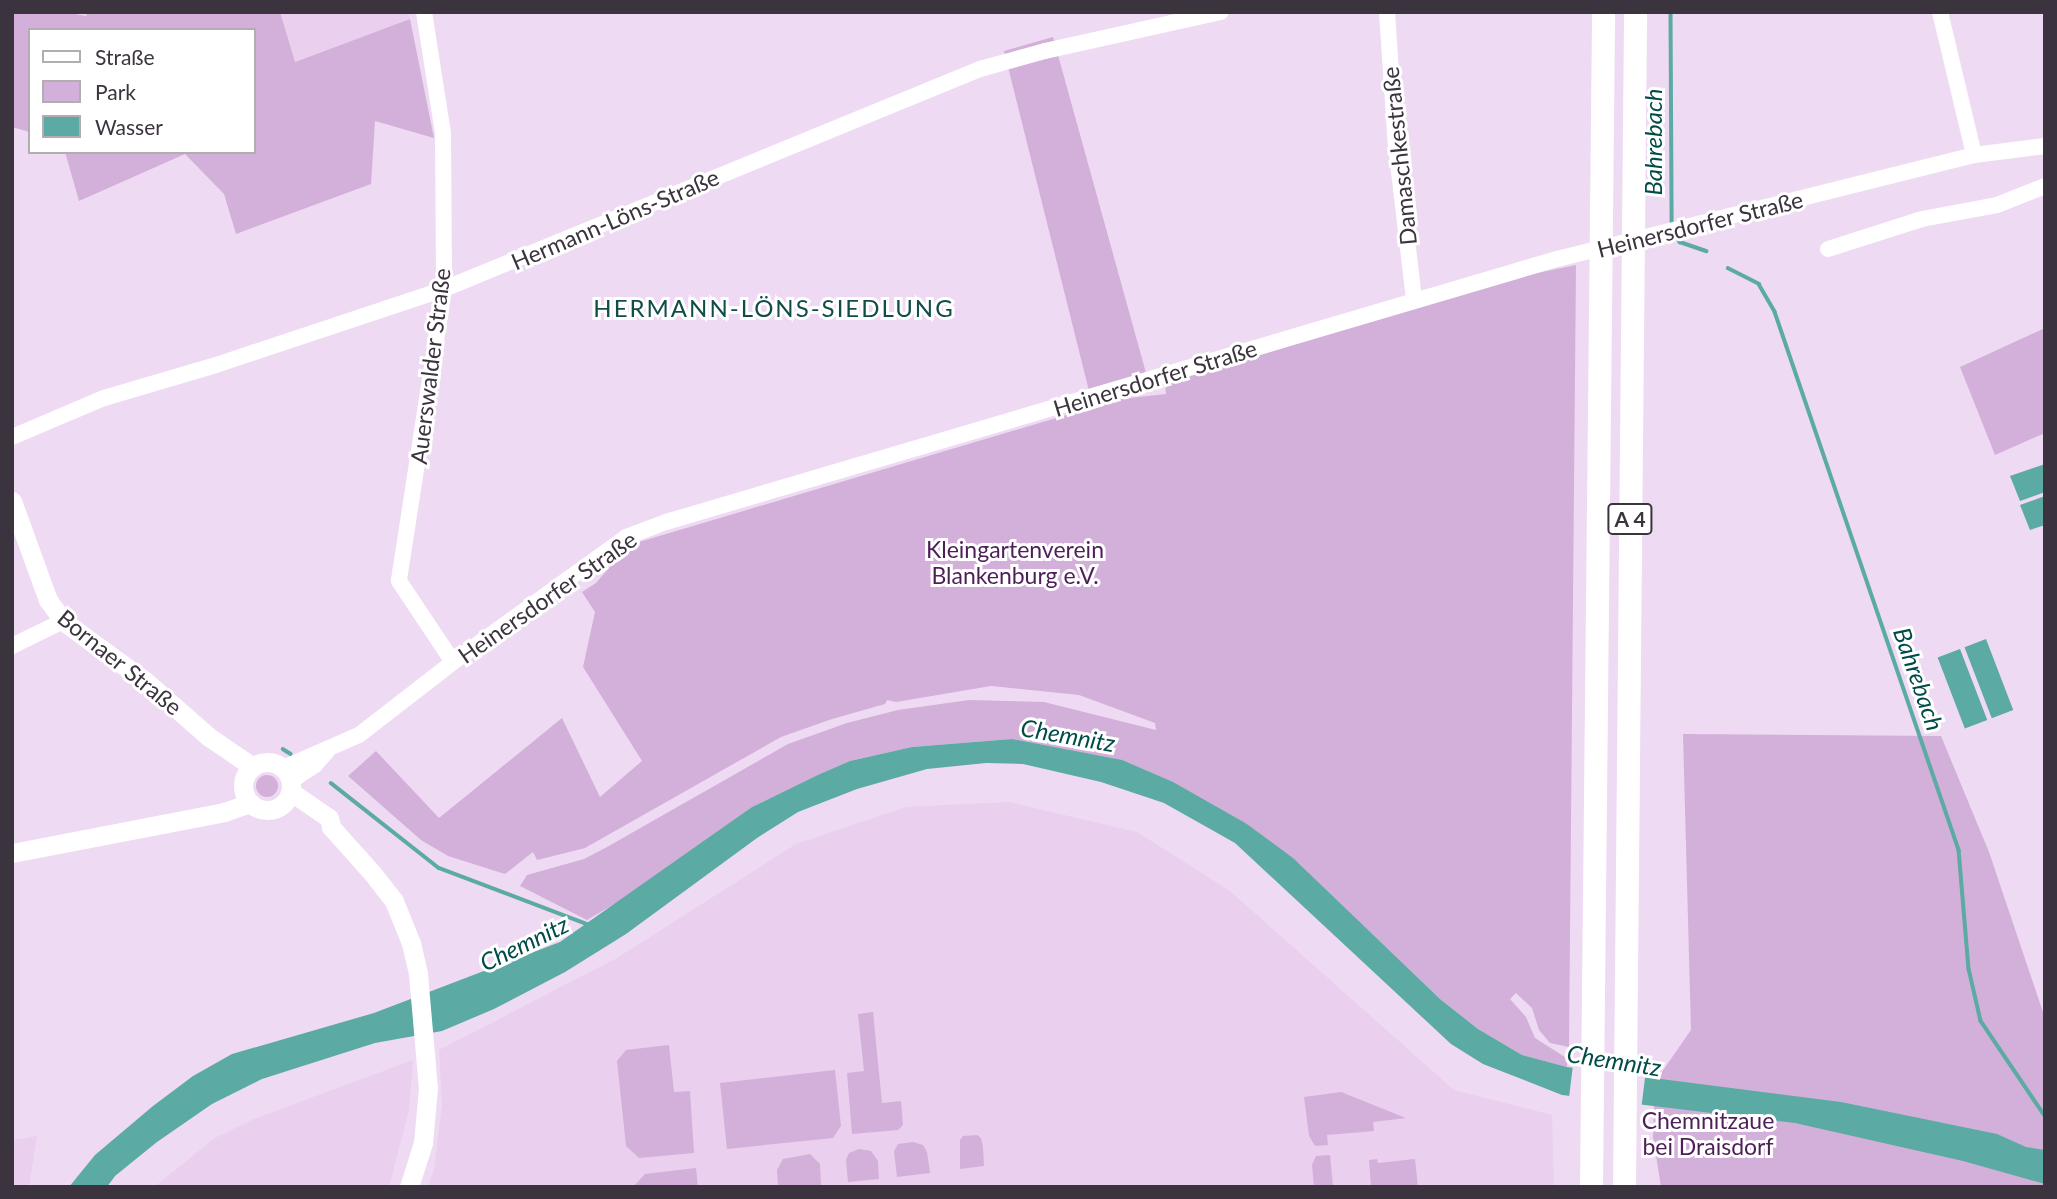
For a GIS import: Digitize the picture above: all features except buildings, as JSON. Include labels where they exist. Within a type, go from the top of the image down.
[{"type":"highway","name":"A 4","points":[[1591,1187],[1604,12]]},
{"type":"highway","name":"A 4","points":[[1623,1187],[1635,12]]},
{"type":"main road","name":"Bornaer Straße","points":[[12,501],[48,600],[63,621],[145,681],[209,737],[248,785]]},
{"type":"main road","points":[[12,853],[216,813],[226,800],[248,785],[265,762],[322,826],[331,827],[394,901],[404,920],[418,974],[427,1054],[426,1128],[409,1187]]},
{"type":"main road","points":[[248,785],[267,810],[287,787]]},
{"type":"street","name":"Auerswalder Straße","points":[[424,12],[443,134],[444,289],[399,581],[453,662]]},
{"type":"street","name":"Hermann-Löns-Straße","points":[[12,438],[104,398],[216,365],[444,289],[980,69],[1045,51],[1221,12]]},
{"type":"street","name":"Damaschkestraße","points":[[1387,12],[1396,146],[1414,300]]},
{"type":"street","points":[[1940,12],[1975,155]]},
{"type":"street","name":"Heinersdorfer Straße","points":[[287,787],[315,765],[327,751],[359,734],[453,662],[626,537],[666,522],[1557,259],[1975,155],[2045,146]]},
{"type":"street","points":[[1828,249],[1922,219],[1997,205],[2045,186]]},
{"type":"street","points":[[12,646],[63,621]]},
{"type":"shaded area","points":[[280,12],[408,12],[410,19],[294,62]]},
{"type":"shaded area","points":[[1009,802],[1137,832],[1230,891],[1454,1090],[1552,1115],[1554,1187],[428,1187],[434,1169],[442,1104],[439,1050],[617,958],[796,844],[906,807]]},
{"type":"shaded area","points":[[413,1060],[409,1110],[389,1187],[154,1187],[215,1138],[254,1119]]},
{"type":"shaded area","points":[[37,1136],[29,1186],[12,1187],[12,1140]]},
{"type":"green space","points":[[12,12],[65,12],[86,16],[88,12],[280,12],[295,62],[410,19],[434,138],[375,121],[371,184],[236,234],[224,194],[185,154],[256,154],[256,28],[28,28],[28,131],[12,127]]},
{"type":"green space","points":[[1053,37],[1146,373],[1089,391],[1004,51]]},
{"type":"green space","points":[[66,154],[185,154],[79,201]]},
{"type":"green space","name":"Kleingartenverein Blankenburg e.V.","points":[[1576,265],[1569,1047],[1550,1043],[1539,1030],[1532,1008],[1516,993],[1510,999],[1526,1017],[1535,1038],[1568,1059],[1567,1067],[1522,1055],[1478,1029],[1440,999],[1293,859],[1247,824],[1012,739],[912,747],[850,761],[752,807],[630,895],[587,920],[520,886],[527,875],[584,859],[788,744],[847,723],[898,710],[969,700],[1044,702],[1156,730],[1155,723],[1079,695],[991,686],[896,702],[887,700],[885,704],[781,737],[585,848],[537,860],[533,852],[505,874],[448,856],[421,840],[348,776],[376,751],[439,818],[562,718],[600,797],[642,761],[583,667],[595,612],[582,592],[596,583],[629,545],[1120,399],[1166,394],[1165,384],[1509,279]]},
{"type":"green space","points":[[2045,328],[2045,433],[1995,455],[1960,367]]},
{"type":"green space","name":"Chemnitzaue bei Draisdorf","points":[[1683,734],[1941,736],[1989,852],[2045,1018],[2045,1187],[1661,1187],[1653,1137],[1655,1075],[1659,1076],[1691,1030]]},
{"type":"green space","points":[[267,775],[275,778],[278,786],[275,794],[267,797],[259,794],[256,786],[259,778]]},
{"type":"green space","points":[[873,1012],[882,1103],[901,1101],[903,1125],[898,1130],[852,1134],[847,1073],[864,1071],[858,1014]]},
{"type":"green space","points":[[669,1045],[674,1092],[690,1091],[694,1153],[639,1158],[626,1146],[617,1061],[626,1050]]},
{"type":"green space","points":[[835,1070],[841,1126],[833,1138],[727,1149],[720,1083]]},
{"type":"green space","points":[[1341,1092],[1406,1118],[1373,1122],[1374,1131],[1327,1135],[1328,1145],[1315,1146],[1309,1136],[1304,1097]]},
{"type":"green space","points":[[977,1135],[981,1138],[984,1166],[960,1169],[960,1140],[963,1136]]},
{"type":"green space","points":[[913,1142],[923,1145],[927,1152],[930,1173],[897,1177],[894,1151],[898,1144]]},
{"type":"green space","points":[[859,1149],[871,1151],[878,1161],[879,1179],[848,1182],[846,1160],[849,1153]]},
{"type":"green space","points":[[810,1154],[820,1164],[821,1186],[778,1187],[777,1170],[783,1159]]},
{"type":"green space","points":[[1330,1155],[1333,1187],[1314,1187],[1312,1165],[1316,1156]]},
{"type":"green space","points":[[1377,1159],[1378,1163],[1415,1159],[1418,1187],[1371,1187],[1369,1160]]},
{"type":"green space","points":[[696,1168],[698,1187],[633,1187],[645,1174]]},
{"type":"water","points":[[2045,464],[2045,492],[2020,501],[2010,476]]},
{"type":"water","points":[[2045,496],[2045,525],[2030,530],[2020,505]]},
{"type":"water","points":[[1986,639],[2013,710],[1992,718],[1965,647]]},
{"type":"water","points":[[1960,649],[1987,720],[1965,729],[1938,658]]},
{"type":"water","points":[[1012,739],[1122,760],[1173,782],[1247,824],[1293,858],[1440,999],[1478,1029],[1522,1055],[1567,1067],[1841,1102],[1997,1134],[2026,1147],[2045,1150],[2045,1184],[1963,1161],[1795,1123],[1562,1095],[1483,1064],[1451,1044],[1235,843],[1164,803],[1101,782],[1023,764],[986,763],[927,769],[857,789],[798,812],[757,838],[626,934],[565,972],[494,1009],[442,1031],[375,1043],[262,1079],[212,1104],[157,1142],[115,1176],[107,1187],[69,1187],[95,1155],[153,1106],[193,1076],[232,1054],[374,1013],[560,942],[752,807],[818,775],[850,761],[912,747]]},
{"type":"pier","points":[[1573,1065],[1645,1074],[1641,1109],[1569,1100]]},
{"type":"waterway","name":"Bahrebach","points":[[1671,12],[1672,227]]},
{"type":"waterway","name":"Bahrebach","points":[[1676,233],[1680,242],[1706,251]]},
{"type":"waterway","name":"Bahrebach","points":[[1728,268],[1759,284],[1775,312],[1959,850],[1969,969],[1981,1021],[2045,1116]]},
{"type":"waterway","points":[[283,749],[291,754]]},
{"type":"waterway","name":"Chemnitz","points":[[331,783],[439,868],[587,924]]},
{"type":"district","name":"HERMANN-LÖNS-SIEDLUNG","points":[[774,308]]}]
